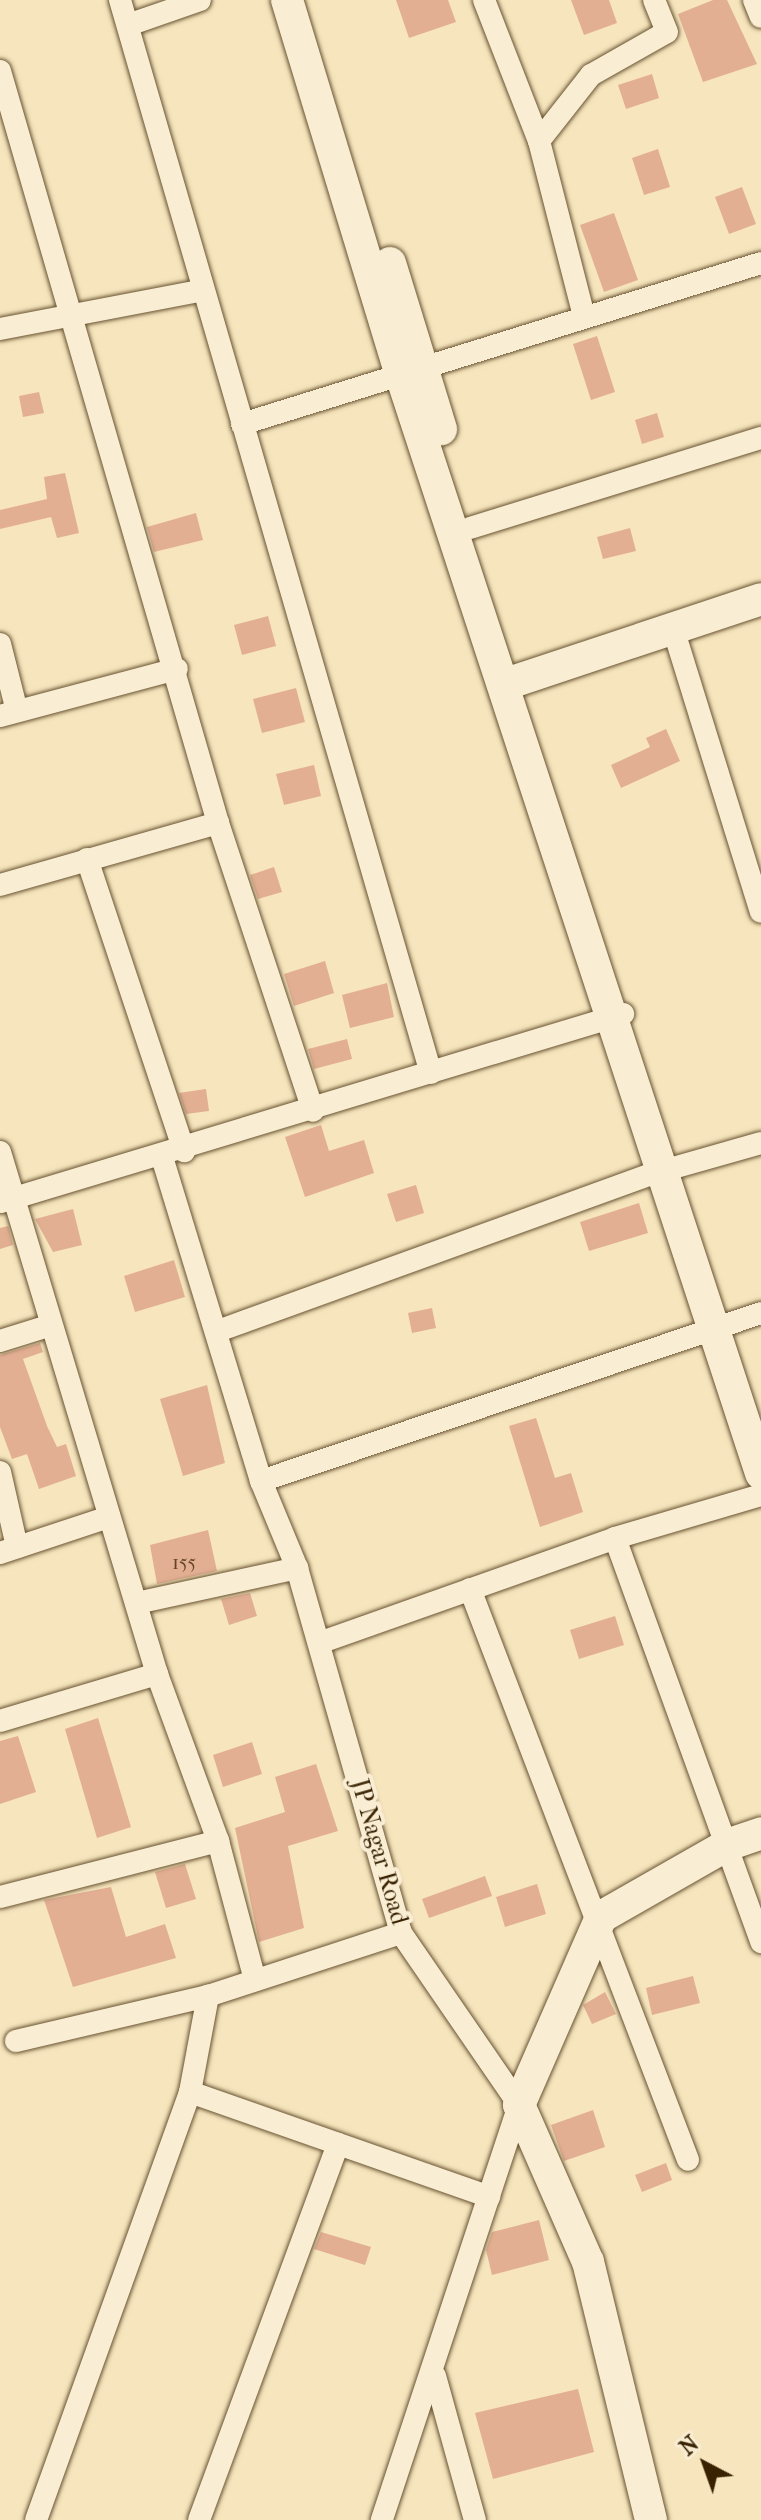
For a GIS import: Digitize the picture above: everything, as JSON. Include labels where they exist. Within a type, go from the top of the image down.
[{"type":"street","points":[[120,0],[200,291],[242,424],[431,1073]]},
{"type":"street","points":[[128,25],[200,0]]},
{"type":"street","points":[[287,0],[412,371],[616,1016],[719,1326],[761,1473]]},
{"type":"street","points":[[308,0],[412,371],[470,528],[518,680],[616,1016]]},
{"type":"street","points":[[484,0],[539,141],[584,316]]},
{"type":"street","points":[[539,141],[591,75],[667,32],[654,0]]},
{"type":"street","points":[[754,0],[761,17]]},
{"type":"street","points":[[0,71],[68,316],[177,669],[218,823],[313,1111]]},
{"type":"street","points":[[242,424],[761,263]]},
{"type":"street","points":[[0,329],[200,291]]},
{"type":"street","points":[[470,528],[761,438]]},
{"type":"street","points":[[518,680],[672,625],[761,599]]},
{"type":"street","points":[[672,625],[761,912]]},
{"type":"street","points":[[0,644],[8,714],[177,669]]},
{"type":"street","points":[[0,885],[218,823]]},
{"type":"street","name":"JP Nagar Road","points":[[87,859],[173,1154],[218,1331],[261,1481],[297,1568],[401,1933],[519,2105],[588,2262],[651,2520]]},
{"type":"street","points":[[7,1200],[173,1154],[616,1016]]},
{"type":"street","points":[[218,1331],[666,1170],[761,1143]]},
{"type":"street","points":[[0,1152],[7,1200],[51,1325],[157,1674],[218,1841],[255,1980]]},
{"type":"street","points":[[261,1481],[761,1313]]},
{"type":"street","points":[[0,1341],[51,1325]]},
{"type":"street","points":[[719,1326],[761,1425]]},
{"type":"street","points":[[0,1472],[9,1550],[109,1517]]},
{"type":"street","points":[[319,1643],[615,1538],[761,1495]]},
{"type":"street","points":[[615,1538],[761,1942]]},
{"type":"street","points":[[137,1603],[297,1568]]},
{"type":"street","points":[[470,1589],[601,1917],[688,2160]]},
{"type":"street","points":[[0,1721],[157,1674]]},
{"type":"street","points":[[382,2520],[435,2376],[519,2105],[601,1917],[727,1845],[761,1833]]},
{"type":"street","points":[[0,1897],[218,1841]]},
{"type":"street","points":[[16,2041],[208,1996],[401,1933]]},
{"type":"street","points":[[36,2520],[190,2092],[208,1996]]},
{"type":"street","points":[[190,2092],[489,2197]]},
{"type":"street","points":[[199,2520],[338,2144]]},
{"type":"street","points":[[435,2376],[475,2520]]},
{"type":"building","points":[[396,0],[448,0],[456,22],[409,38]]},
{"type":"building","points":[[571,0],[609,0],[617,23],[584,35]]},
{"type":"building","points":[[713,0],[727,0],[757,64],[703,82],[678,14]]},
{"type":"building","points":[[652,74],[659,98],[626,109],[618,85]]},
{"type":"building","points":[[658,149],[670,187],[644,195],[632,158]]},
{"type":"building","points":[[742,187],[756,224],[729,234],[715,197]]},
{"type":"building","points":[[614,213],[638,280],[604,292],[580,225]]},
{"type":"building","points":[[597,336],[615,392],[591,400],[573,344]]},
{"type":"building","points":[[39,392],[44,413],[23,417],[19,396]]},
{"type":"building","points":[[657,413],[664,437],[642,444],[635,420]]},
{"type":"building","points":[[65,473],[79,533],[57,538],[51,517],[0,529],[0,510],[47,499],[44,477]]},
{"type":"building","points":[[196,513],[203,540],[154,552],[147,527]]},
{"type":"building","points":[[630,528],[636,551],[603,559],[597,537]]},
{"type":"building","points":[[268,616],[276,646],[242,655],[234,625]]},
{"type":"building","points":[[296,688],[305,722],[262,733],[253,699]]},
{"type":"building","points":[[666,729],[680,761],[621,788],[611,765],[650,747],[646,738]]},
{"type":"building","points":[[314,765],[321,796],[284,805],[276,774]]},
{"type":"building","points":[[274,867],[282,892],[258,899],[250,875]]},
{"type":"building","points":[[325,961],[334,993],[294,1006],[284,974]]},
{"type":"building","points":[[387,983],[394,1017],[350,1028],[342,995]]},
{"type":"building","points":[[347,1039],[352,1059],[314,1069],[308,1049]]},
{"type":"building","points":[[206,1089],[209,1111],[186,1114],[179,1093]]},
{"type":"building","points":[[321,1125],[329,1151],[364,1140],[374,1173],[305,1197],[285,1137]]},
{"type":"building","points":[[416,1185],[424,1213],[396,1222],[387,1194]]},
{"type":"building","points":[[639,1203],[648,1233],[589,1251],[580,1222]]},
{"type":"building","points":[[73,1209],[82,1245],[53,1252],[35,1219]]},
{"type":"building","points":[[8,1226],[13,1245],[0,1249],[0,1228]]},
{"type":"building","points":[[174,1260],[185,1297],[135,1312],[124,1276]]},
{"type":"building","points":[[432,1308],[436,1328],[412,1333],[408,1313]]},
{"type":"building","points":[[40,1343],[43,1352],[23,1359],[47,1426],[57,1447],[66,1444],[76,1476],[39,1489],[27,1454],[12,1459],[0,1427],[0,1355]]},
{"type":"building","points":[[207,1385],[225,1463],[183,1476],[160,1399]]},
{"type":"building","points":[[536,1418],[555,1478],[571,1473],[583,1512],[540,1527],[509,1426]]},
{"type":"building","points":[[208,1530],[217,1571],[157,1584],[150,1545]]},
{"type":"building","points":[[250,1593],[257,1616],[229,1625],[221,1599]]},
{"type":"building","points":[[615,1616],[624,1645],[579,1659],[570,1630]]},
{"type":"building","points":[[98,1718],[131,1827],[97,1838],[65,1729]]},
{"type":"building","points":[[18,1736],[36,1792],[0,1804],[0,1741]]},
{"type":"building","points":[[252,1742],[262,1774],[223,1787],[213,1755]]},
{"type":"building","points":[[316,1764],[338,1831],[288,1846],[304,1928],[259,1942],[235,1828],[285,1812],[275,1777]]},
{"type":"building","points":[[185,1864],[196,1899],[166,1908],[155,1872]]},
{"type":"building","points":[[485,1876],[492,1896],[429,1918],[422,1899]]},
{"type":"building","points":[[537,1884],[546,1914],[505,1927],[496,1897]]},
{"type":"building","points":[[111,1887],[126,1937],[165,1924],[176,1958],[73,1987],[44,1900]]},
{"type":"building","points":[[693,1976],[700,2003],[652,2015],[646,1988]]},
{"type":"building","points":[[605,1992],[616,2014],[592,2024],[583,2005]]},
{"type":"building","points":[[593,2110],[605,2147],[564,2161],[551,2125]]},
{"type":"building","points":[[666,2163],[672,2180],[642,2192],[635,2175]]},
{"type":"building","points":[[539,2220],[549,2260],[492,2275],[486,2250],[492,2232]]},
{"type":"building","points":[[321,2232],[371,2247],[365,2265],[314,2249]]},
{"type":"building","points":[[578,2389],[594,2452],[493,2479],[475,2413]]}]
